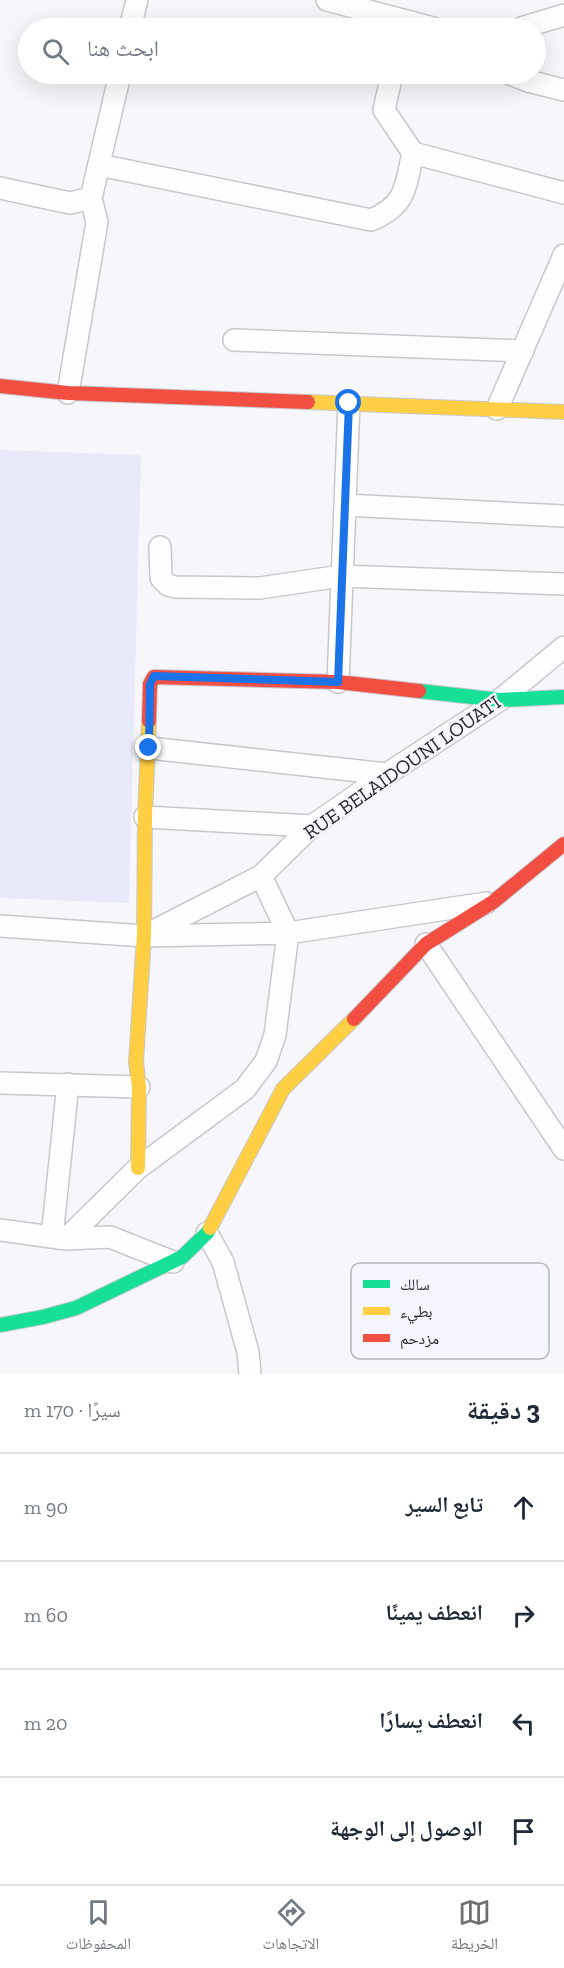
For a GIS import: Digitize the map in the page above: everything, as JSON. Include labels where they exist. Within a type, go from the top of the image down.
[{"type":"street","points":[[132,18],[137,0]]},
{"type":"street","points":[[327,0],[384,18]]},
{"type":"street","points":[[546,22],[564,15]]},
{"type":"street","points":[[68,393],[97,222],[91,198],[118,84]]},
{"type":"street","points":[[390,84],[384,110],[413,153],[564,193]]},
{"type":"street","points":[[546,84],[564,90]]},
{"type":"street","points":[[99,165],[371,220],[388,213],[402,197],[413,153]]},
{"type":"street","points":[[0,188],[70,203],[91,198]]},
{"type":"street","points":[[498,409],[564,255]]},
{"type":"street","points":[[234,340],[523,351]]},
{"type":"street","points":[[0,386],[68,393],[564,412]]},
{"type":"street","points":[[338,682],[349,403]]},
{"type":"street","points":[[345,505],[564,516]]},
{"type":"street","points":[[160,547],[161,578],[168,585],[175,586],[260,588],[341,576],[564,584]]},
{"type":"street","name":"RUE BELAIDOUNI LOUATI","points":[[144,936],[261,876],[312,826],[500,700],[564,647]]},
{"type":"street","points":[[138,1168],[139,1087],[136,1062],[144,936],[145,817],[150,684],[154,676],[338,682],[500,700],[564,697]]},
{"type":"street","points":[[149,748],[387,774]]},
{"type":"street","points":[[145,817],[312,826]]},
{"type":"street","points":[[0,1325],[76,1308],[182,1257],[207,1233],[282,1089],[400,973],[426,944],[493,902],[564,844]]},
{"type":"street","points":[[59,1238],[138,1168],[245,1089],[266,1061],[275,1035],[288,933],[261,876]]},
{"type":"street","points":[[0,926],[144,936],[288,933],[493,902]]},
{"type":"street","points":[[426,944],[564,1149]]},
{"type":"street","points":[[0,1083],[139,1087]]},
{"type":"street","points":[[59,1238],[68,1084]]},
{"type":"street","points":[[0,1230],[59,1238],[110,1238],[172,1262]]},
{"type":"street","points":[[207,1233],[223,1262],[248,1352],[250,1374]]},
{"type":"shaded area","points":[[0,450],[141,455],[129,903],[0,898]]},
{"type":"traffic: fast","points":[[419,691],[500,700],[564,697]]},
{"type":"traffic: fast","points":[[0,1325],[76,1308],[182,1257],[210,1228]]},
{"type":"traffic: slow","points":[[308,402],[564,412]]},
{"type":"traffic: slow","points":[[138,1168],[139,1087],[136,1062],[144,936],[149,721]]},
{"type":"traffic: slow","points":[[210,1228],[283,1089],[354,1019]]},
{"type":"traffic: jam","points":[[0,386],[68,393],[308,402]]},
{"type":"traffic: jam","points":[[149,721],[150,684],[154,677],[338,682],[419,691]]},
{"type":"traffic: jam","points":[[354,1019],[426,944],[493,902],[564,844]]},
{"type":"route","points":[[149,748],[150,684],[154,676],[338,682],[349,403]]}]
